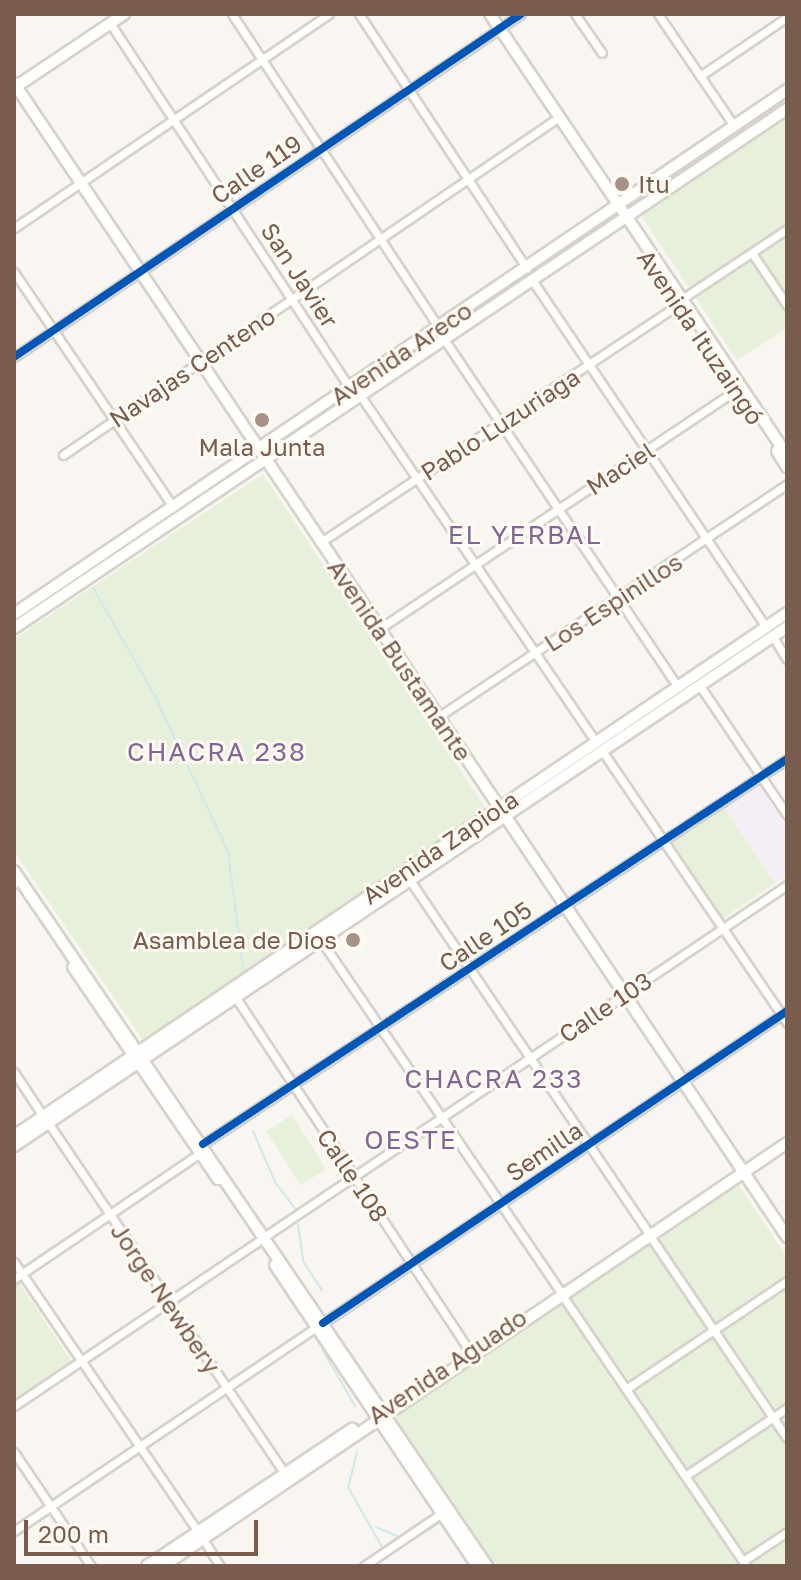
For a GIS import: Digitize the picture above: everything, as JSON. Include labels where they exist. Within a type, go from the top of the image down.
[{"type":"main road","name":"Avenida Ituzaingó","points":[[490,14],[680,302],[787,455]]},
{"type":"main road","points":[[15,86],[121,15]]},
{"type":"main road","name":"Avenida Bustamante","points":[[15,86],[787,1237]]},
{"type":"main road","name":"Avenida Areco","points":[[14,628],[350,388],[787,90]]},
{"type":"main road","name":"Avenida Areco","points":[[14,614],[173,507],[360,395],[787,109]]},
{"type":"main road","name":"Avenida Ituzaingó","points":[[739,389],[787,467]]},
{"type":"main road","name":"Avenida Zapiola","points":[[255,980],[322,942],[506,818],[678,687],[787,613]]},
{"type":"main road","name":"Avenida Zapiola","points":[[139,1056],[240,991],[315,932],[499,808],[700,686],[787,627]]},
{"type":"main road","points":[[14,871],[381,1415],[487,1566]]},
{"type":"main road","points":[[14,883],[139,1056]]},
{"type":"main road","name":"Avenida Zapiola","points":[[14,1136],[240,991]]},
{"type":"main road","name":"Avenida Zapiola","points":[[14,1146],[45,1118]]},
{"type":"main road","name":"Avenida Aguado","points":[[147,1566],[200,1536],[787,1143]]},
{"type":"main road","name":"Avenida Aguado","points":[[163,1566],[285,1474],[381,1415],[470,1351],[561,1293]]},
{"type":"main road","points":[[381,1415],[477,1566]]},
{"type":"street","points":[[232,14],[439,328]]},
{"type":"street","points":[[14,228],[329,14]]},
{"type":"street","points":[[359,14],[527,269]]},
{"type":"street","name":"Calle 119","points":[[14,357],[521,14]]},
{"type":"street","points":[[575,14],[602,53]]},
{"type":"street","points":[[659,14],[734,126]]},
{"type":"street","points":[[700,76],[787,17]]},
{"type":"street","name":"San Javier","points":[[110,23],[350,388]]},
{"type":"street","name":"Navajas Centeno","points":[[63,455],[559,117]]},
{"type":"street","name":"Pablo Luzuriaga","points":[[321,542],[589,365],[787,229]]},
{"type":"street","points":[[752,253],[787,305]]},
{"type":"street","points":[[14,272],[173,507]]},
{"type":"street","points":[[532,280],[766,627]]},
{"type":"street","points":[[444,339],[678,687]]},
{"type":"street","name":"Maciel","points":[[379,629],[739,389]]},
{"type":"street","points":[[360,395],[663,841],[784,1013],[787,1023]]},
{"type":"street","name":"Los Espinillos","points":[[438,717],[708,541],[787,484]]},
{"type":"street","points":[[773,637],[787,659]]},
{"type":"street","points":[[700,686],[787,815]]},
{"type":"street","name":"Calle 105","points":[[14,1279],[294,1086],[787,759]]},
{"type":"street","points":[[411,882],[787,1438]]},
{"type":"street","name":"Calle 103","points":[[14,1406],[787,885]]},
{"type":"street","points":[[315,932],[744,1564],[787,1532]]},
{"type":"street","name":"Calle 108","points":[[240,991],[294,1086],[470,1351]]},
{"type":"street","name":"Semilla","points":[[14,1531],[784,1013]]},
{"type":"street","name":"Jorge Newbery","points":[[14,1072],[285,1474]]},
{"type":"street","points":[[14,1262],[220,1566]]},
{"type":"street","points":[[626,1389],[787,1281]]},
{"type":"street","points":[[685,1476],[787,1408]]},
{"type":"street","points":[[14,1452],[91,1566]]},
{"type":"street","points":[[364,1566],[442,1513]]},
{"type":"shaded area","points":[[758,784],[787,828],[787,876],[776,883],[724,807]]},
{"type":"green space","points":[[787,116],[787,328],[737,360],[640,214]]},
{"type":"green space","points":[[263,474],[486,809],[145,1043],[14,851],[14,639]]},
{"type":"green space","points":[[724,807],[775,883],[722,920],[670,843]]},
{"type":"green space","points":[[292,1115],[326,1169],[300,1185],[267,1131]]},
{"type":"green space","points":[[736,1181],[787,1257],[787,1566],[491,1566],[389,1414]]},
{"type":"green space","points":[[18,1281],[72,1362],[14,1400],[14,1284]]},
{"type":"waterway","points":[[93,588],[154,694],[228,851],[244,975]]},
{"type":"waterway","points":[[253,1131],[275,1182],[296,1210]]},
{"type":"waterway","points":[[298,1224],[303,1261],[322,1290]]},
{"type":"waterway","points":[[322,1349],[355,1406]]},
{"type":"waterway","points":[[357,1452],[348,1487],[382,1547]]},
{"type":"waterway","points":[[409,1542],[440,1523],[470,1566]]},
{"type":"waterway","points":[[376,1527],[397,1536]]},
{"type":"waterway","points":[[373,1566],[381,1559]]},
{"type":"cycle path","points":[[14,357],[521,14]]},
{"type":"cycle path","points":[[203,1144],[787,759]]},
{"type":"cycle path","points":[[323,1323],[787,1011]]},
{"type":"place","name":"Itu","points":[[622,184]]},
{"type":"place","name":"Mala Junta","points":[[262,420]]},
{"type":"place","name":"Asamblea de Dios","points":[[353,940]]},
{"type":"district","name":"EL YERBAL","points":[[525,535]]},
{"type":"district","name":"CHACRA 238","points":[[217,752]]},
{"type":"district","name":"CHACRA 233","points":[[494,1079]]},
{"type":"district","name":"OESTE","points":[[411,1140]]}]
